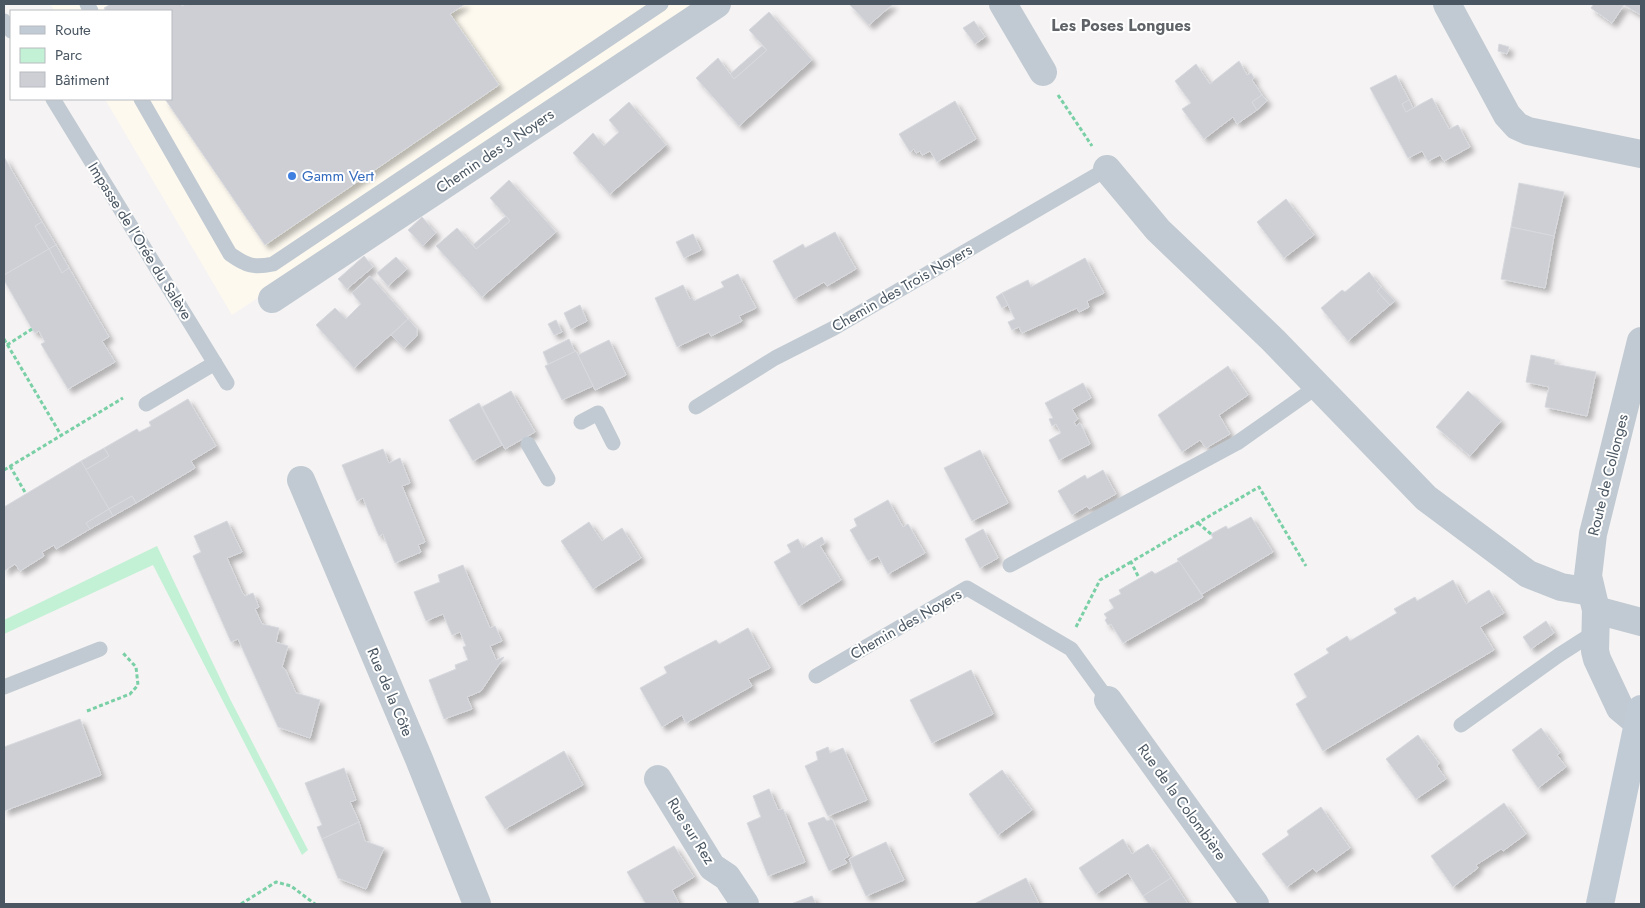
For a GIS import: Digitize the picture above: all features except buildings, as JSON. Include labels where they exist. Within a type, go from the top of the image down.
[{"type":"main road","points":[[1600,904],[1640,716]]},
{"type":"street","name":"Chemin des 3 Noyers","points":[[272,299],[717,4]]},
{"type":"street","points":[[1003,4],[1043,72]]},
{"type":"street","points":[[1446,4],[1507,115],[1517,126],[1528,131],[1641,154]]},
{"type":"street","points":[[1107,169],[1158,230],[1216,283],[1426,498],[1515,566],[1549,584],[1594,612],[1641,622]]},
{"type":"street","name":"Route de Collonges","points":[[1640,716],[1620,708],[1602,671],[1595,651],[1594,612],[1588,566],[1593,534],[1641,341]]},
{"type":"street","name":"Rue de la Côte","points":[[301,480],[419,759],[477,904]]},
{"type":"street","name":"Rue de la Colombière","points":[[1108,700],[1255,904]]},
{"type":"street","name":"Rue sur Rez","points":[[658,779],[712,867],[727,877],[745,904]]},
{"type":"lane","points":[[142,100],[230,254],[242,263],[257,267],[273,264],[661,4]]},
{"type":"lane","name":"Impasse de l'Orée du Salève","points":[[54,100],[227,383]]},
{"type":"lane","name":"Chemin des Trois Noyers","points":[[696,406],[776,358],[834,328],[1107,169]]},
{"type":"lane","points":[[146,404],[215,363]]},
{"type":"lane","points":[[1010,565],[1237,443],[1318,386]]},
{"type":"lane","points":[[581,422],[598,413],[613,443]]},
{"type":"lane","points":[[528,444],[548,479]]},
{"type":"lane","name":"Chemin des Noyers","points":[[816,676],[967,588],[1071,649],[1108,700]]},
{"type":"lane","points":[[1461,725],[1559,655],[1594,612]]},
{"type":"lane","points":[[4,687],[100,649]]},
{"type":"path","points":[[1043,72],[1107,169]]},
{"type":"path","points":[[7,345],[32,329]]},
{"type":"path","points":[[4,339],[61,435]]},
{"type":"path","points":[[4,470],[126,396]]},
{"type":"path","points":[[10,466],[26,494]]},
{"type":"path","points":[[1073,633],[1100,580],[1259,488],[1306,566]]},
{"type":"path","points":[[1198,523],[1211,534]]},
{"type":"path","points":[[1131,562],[1138,576]]},
{"type":"path","points":[[87,711],[130,694],[138,685],[138,673],[130,658],[117,650],[100,649]]},
{"type":"path","points":[[241,904],[276,882],[291,886],[315,904]]},
{"type":"shaded area","points":[[50,4],[699,4],[232,315],[106,100],[172,100],[172,10],[53,10]]},
{"type":"green space","points":[[157,546],[230,699],[308,850],[302,855],[153,565],[4,634],[4,620]]},
{"type":"place","name":"Gamm Vert","points":[[292,176]]},
{"type":"district","name":"Les Poses Longues","points":[[1121,25]]}]
